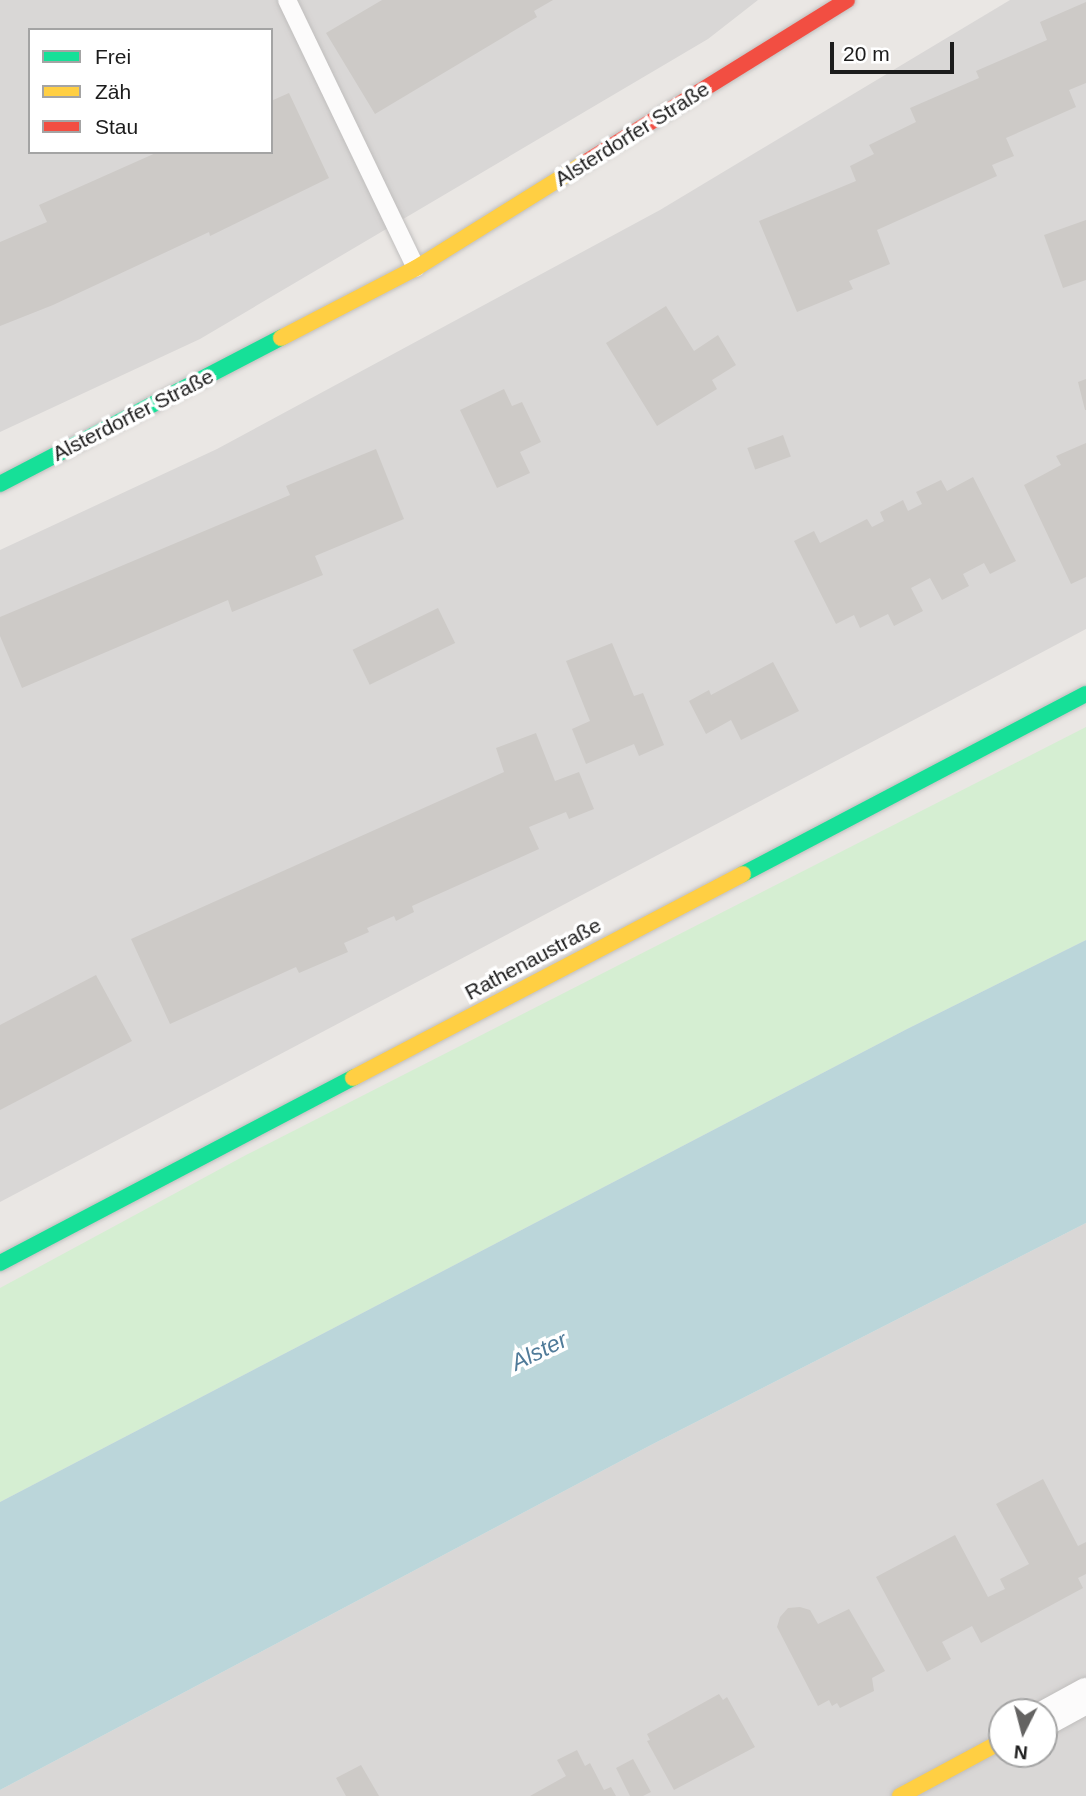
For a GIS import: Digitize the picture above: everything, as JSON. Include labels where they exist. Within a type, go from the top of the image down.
[{"type":"street","name":"Alsterdorfer Straße","points":[[0,484],[416,268],[847,0]]},
{"type":"street","name":"Rathenaustraße","points":[[0,1264],[1086,694]]},
{"type":"street","points":[[1058,1710],[1086,1695]]},
{"type":"street","points":[[900,1796],[988,1749]]},
{"type":"lane","points":[[287,0],[416,268]]},
{"type":"shaded area","points":[[0,0],[758,0],[708,39],[200,339],[0,432]]},
{"type":"shaded area","points":[[1010,0],[1086,0],[1086,629],[0,1202],[0,550],[217,449],[660,210]]},
{"type":"shaded area","points":[[1086,1223],[1086,1796],[0,1796],[0,1790],[651,1445]]},
{"type":"green space","points":[[1086,727],[1086,940],[907,1029],[0,1502],[0,1288],[246,1155]]},
{"type":"water","name":"Alster","points":[[1086,940],[1086,1223],[651,1445],[0,1790],[0,1502],[907,1029]]},
{"type":"building","points":[[382,0],[553,0],[534,11],[537,17],[375,114],[326,33]]},
{"type":"building","points":[[1086,2],[1086,83],[1069,90],[1076,107],[1006,138],[1014,156],[992,165],[997,176],[877,230],[890,264],[849,281],[853,289],[797,312],[759,221],[856,181],[850,166],[874,154],[869,145],[916,122],[910,108],[979,78],[976,71],[1047,40],[1040,22]]},
{"type":"building","points":[[289,93],[329,178],[210,236],[209,232],[53,305],[0,326],[0,242],[47,222],[39,205],[154,154],[273,154],[273,100]]},
{"type":"building","points":[[1086,220],[1086,280],[1063,288],[1044,235]]},
{"type":"building","points":[[666,306],[694,351],[718,335],[736,365],[712,380],[717,389],[657,426],[606,343]]},
{"type":"building","points":[[1086,379],[1086,410],[1085,410],[1078,382]]},
{"type":"building","points":[[504,389],[512,406],[522,402],[541,442],[520,452],[530,473],[497,488],[460,410]]},
{"type":"building","points":[[783,435],[791,457],[755,470],[747,448]]},
{"type":"building","points":[[1086,443],[1086,577],[1071,584],[1024,485],[1061,465],[1056,456]]},
{"type":"building","points":[[376,449],[404,519],[315,556],[323,575],[232,612],[228,600],[22,688],[0,636],[0,617],[290,495],[286,486]]},
{"type":"building","points":[[973,477],[1016,561],[990,574],[984,563],[963,574],[969,586],[942,600],[930,578],[911,588],[923,611],[894,626],[888,614],[860,628],[854,615],[836,624],[794,541],[814,531],[820,543],[867,519],[872,527],[884,521],[880,512],[903,500],[908,511],[922,504],[916,492],[941,480],[947,491]]},
{"type":"building","points":[[438,608],[455,643],[370,685],[353,650]]},
{"type":"building","points":[[612,643],[634,696],[643,693],[664,745],[639,756],[634,744],[586,764],[572,729],[590,721],[566,661]]},
{"type":"building","points":[[773,662],[799,711],[741,740],[731,720],[706,734],[689,701],[709,690],[711,695]]},
{"type":"building","points":[[536,733],[555,781],[579,772],[594,809],[569,819],[566,812],[529,827],[539,849],[412,906],[414,912],[396,921],[394,916],[367,928],[369,932],[344,943],[348,952],[299,973],[296,967],[170,1024],[131,939],[504,772],[496,748]]},
{"type":"building","points":[[96,975],[132,1041],[0,1110],[0,1025]]},
{"type":"building","points":[[1043,1479],[1078,1546],[1086,1542],[1086,1574],[1078,1578],[1083,1588],[981,1643],[972,1626],[942,1642],[951,1659],[927,1672],[876,1577],[955,1535],[988,1597],[1005,1589],[1000,1579],[1029,1564],[996,1504]]},
{"type":"building","points":[[788,1608],[810,1610],[818,1624],[849,1609],[885,1671],[872,1678],[874,1691],[840,1708],[837,1703],[832,1706],[829,1700],[818,1706],[777,1627],[780,1617]]},
{"type":"building","points":[[719,1694],[723,1700],[727,1697],[755,1747],[674,1790],[647,1741],[650,1740],[647,1734]]},
{"type":"building","points":[[577,1750],[585,1766],[590,1763],[604,1790],[611,1787],[616,1796],[530,1796],[566,1776],[557,1760]]},
{"type":"building","points":[[633,1759],[651,1792],[643,1796],[630,1796],[616,1768]]},
{"type":"building","points":[[361,1765],[379,1796],[346,1796],[336,1778]]},
{"type":"traffic: fast","points":[[0,484],[281,338]]},
{"type":"traffic: fast","points":[[743,874],[1086,694]]},
{"type":"traffic: fast","points":[[0,1263],[353,1078]]},
{"type":"traffic: slow","points":[[281,338],[416,268],[586,162]]},
{"type":"traffic: slow","points":[[353,1078],[743,874]]},
{"type":"traffic: slow","points":[[900,1796],[988,1749]]},
{"type":"traffic: jam","points":[[586,162],[847,0]]}]
